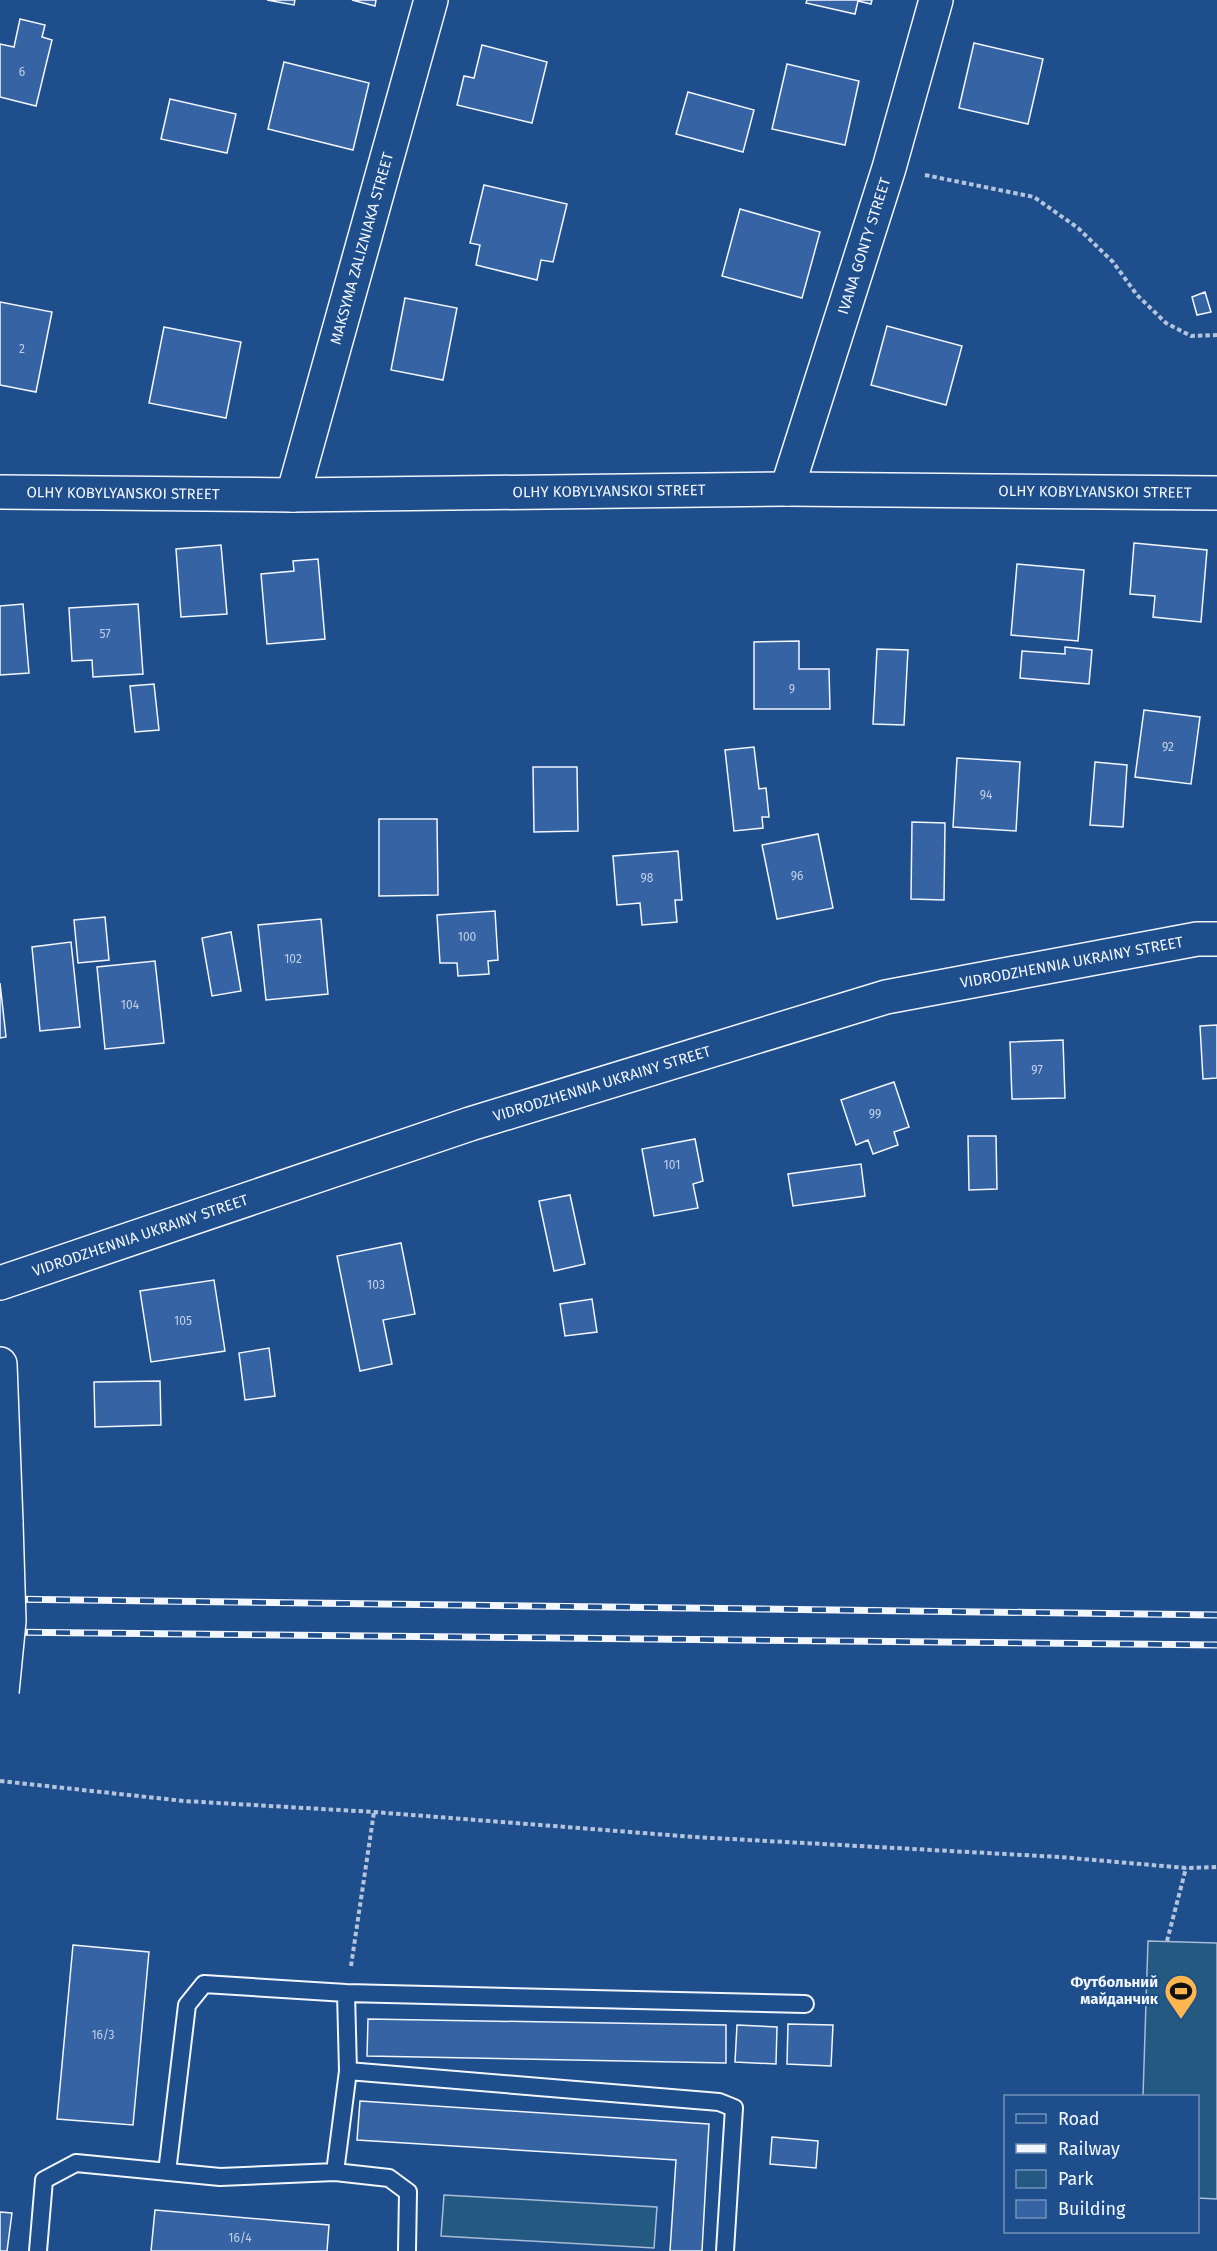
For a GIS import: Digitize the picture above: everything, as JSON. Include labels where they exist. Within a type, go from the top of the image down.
[{"type":"street","name":"MAKSYMA ZALIZNIAKA STREET","points":[[293,495],[431,0]]},
{"type":"street","name":"IVANA GONTY STREET","points":[[787,489],[889,168],[936,0]]},
{"type":"street","name":"OLHY KOBYLYANSKOI STREET","points":[[0,492],[293,495],[787,489],[1217,493]]},
{"type":"street","name":"VIDRODZHENNIA UKRAINY STREET","points":[[0,1283],[470,1124],[886,997],[1197,939],[1217,939]]},
{"type":"street","points":[[0,1364],[9,1621],[1,1695]]},
{"type":"lane","points":[[167,2172],[187,2005],[204,1984],[346,1993],[805,2004]]},
{"type":"lane","points":[[335,2172],[348,2071],[346,1993]]},
{"type":"lane","points":[[348,2071],[719,2102],[734,2108],[725,2251]]},
{"type":"lane","points":[[38,2251],[44,2180],[76,2163],[220,2177],[335,2172],[389,2178],[408,2192],[407,2251]]},
{"type":"path","points":[[889,168],[1034,197],[1078,228],[1113,262],[1137,295],[1166,323],[1191,336],[1217,335]]},
{"type":"path","points":[[0,1781],[184,1801],[374,1812],[694,1837],[1060,1857],[1186,1868],[1217,1867]]},
{"type":"path","points":[[346,1993],[374,1812]]},
{"type":"path","points":[[1167,1941],[1186,1868]]},
{"type":"green space","name":"Футбольний майданчик","points":[[1148,1941],[1217,1943],[1217,2199],[1199,2198],[1199,2095],[1143,2095]]},
{"type":"green space","points":[[444,2195],[657,2207],[654,2248],[441,2236]]},
{"type":"building","points":[[267,0],[295,0],[294,5]]},
{"type":"building","points":[[352,0],[376,0],[375,6]]},
{"type":"building","points":[[807,0],[872,0],[871,4],[858,1],[855,14],[806,3]]},
{"type":"building","points":[[20,19],[45,25],[42,37],[52,40],[36,106],[0,97],[0,44],[14,47]]},
{"type":"building","points":[[974,43],[1043,59],[1028,124],[959,108]]},
{"type":"building","points":[[482,45],[547,62],[532,123],[457,105],[464,76],[474,78]]},
{"type":"building","points":[[284,62],[369,83],[353,150],[268,129]]},
{"type":"building","points":[[787,64],[859,81],[845,145],[772,129]]},
{"type":"building","points":[[688,92],[754,110],[743,152],[676,134]]},
{"type":"building","points":[[170,99],[236,114],[227,153],[161,139]]},
{"type":"building","points":[[484,185],[567,204],[553,262],[541,260],[537,280],[476,265],[480,245],[470,243]]},
{"type":"building","points":[[740,209],[820,232],[802,298],[722,276]]},
{"type":"building","points":[[1205,292],[1211,312],[1197,315],[1192,297]]},
{"type":"building","points":[[405,298],[457,308],[443,380],[391,370]]},
{"type":"building","points":[[0,302],[52,312],[36,392],[0,385]]},
{"type":"building","points":[[887,326],[962,346],[946,405],[871,385]]},
{"type":"building","points":[[164,327],[241,342],[226,418],[149,403]]},
{"type":"building","points":[[1134,543],[1207,550],[1201,622],[1153,617],[1155,596],[1130,594]]},
{"type":"building","points":[[221,545],[227,614],[181,617],[176,549]]},
{"type":"building","points":[[318,559],[325,639],[267,644],[261,574],[294,571],[293,561]]},
{"type":"building","points":[[1017,564],[1084,570],[1078,641],[1011,635]]},
{"type":"building","points":[[23,604],[29,673],[0,675],[0,606]]},
{"type":"building","points":[[138,604],[143,674],[93,677],[92,660],[72,661],[69,608]]},
{"type":"building","points":[[799,641],[799,669],[829,669],[830,709],[754,709],[754,642]]},
{"type":"building","points":[[1065,647],[1092,650],[1089,684],[1020,678],[1022,651],[1065,654]]},
{"type":"building","points":[[877,649],[908,650],[904,725],[873,724]]},
{"type":"building","points":[[154,684],[159,730],[135,732],[130,686]]},
{"type":"building","points":[[1144,710],[1200,717],[1191,784],[1135,777]]},
{"type":"building","points":[[754,747],[759,789],[766,788],[769,817],[762,817],[763,828],[734,831],[725,750]]},
{"type":"building","points":[[957,758],[1020,762],[1016,831],[953,827]]},
{"type":"building","points":[[1095,762],[1127,765],[1123,827],[1090,825]]},
{"type":"building","points":[[533,767],[577,767],[578,831],[534,832]]},
{"type":"building","points":[[379,819],[437,819],[438,895],[379,896]]},
{"type":"building","points":[[912,822],[945,823],[944,900],[911,899]]},
{"type":"building","points":[[818,834],[833,908],[777,919],[762,845]]},
{"type":"building","points":[[678,851],[682,900],[675,900],[677,922],[642,925],[640,903],[617,905],[613,856]]},
{"type":"building","points":[[495,911],[498,960],[488,961],[489,974],[458,976],[457,963],[440,963],[437,915]]},
{"type":"building","points":[[105,917],[109,960],[78,963],[74,920]]},
{"type":"building","points":[[321,919],[328,994],[266,1000],[258,925]]},
{"type":"building","points":[[231,932],[241,991],[212,996],[202,938]]},
{"type":"building","points":[[71,942],[80,1027],[40,1031],[32,947]]},
{"type":"building","points":[[155,961],[164,1043],[105,1049],[97,967]]},
{"type":"building","points":[[0,983],[6,1037],[0,1038]]},
{"type":"building","points":[[1217,1025],[1217,1078],[1203,1079],[1200,1026]]},
{"type":"building","points":[[1063,1040],[1065,1098],[1012,1099],[1010,1042]]},
{"type":"building","points":[[894,1082],[909,1127],[894,1132],[898,1145],[873,1154],[868,1140],[856,1145],[841,1100]]},
{"type":"building","points":[[968,1136],[996,1136],[997,1189],[969,1190]]},
{"type":"building","points":[[695,1139],[703,1181],[693,1184],[698,1208],[654,1216],[642,1149]]},
{"type":"building","points":[[861,1164],[865,1196],[793,1206],[788,1174]]},
{"type":"building","points":[[570,1195],[585,1264],[554,1271],[539,1201]]},
{"type":"building","points":[[401,1243],[415,1314],[383,1320],[392,1364],[360,1371],[337,1256]]},
{"type":"building","points":[[214,1280],[225,1351],[151,1362],[140,1291]]},
{"type":"building","points":[[592,1299],[597,1332],[565,1336],[560,1304]]},
{"type":"building","points":[[269,1348],[275,1396],[245,1400],[239,1353]]},
{"type":"building","points":[[160,1381],[161,1425],[95,1427],[94,1382]]},
{"type":"building","points":[[73,1945],[149,1952],[133,2125],[57,2119]]},
{"type":"building","points":[[368,2019],[726,2025],[726,2063],[367,2056]]},
{"type":"building","points":[[788,2024],[833,2025],[831,2066],[787,2064]]},
{"type":"building","points":[[737,2025],[777,2027],[776,2064],[735,2062]]},
{"type":"building","points":[[360,2101],[709,2124],[702,2251],[670,2251],[676,2160],[357,2140]]},
{"type":"building","points":[[772,2137],[818,2141],[816,2168],[770,2164]]},
{"type":"building","points":[[155,2210],[329,2225],[327,2251],[151,2251]]},
{"type":"building","points":[[0,2212],[12,2213],[7,2251],[0,2251]]},
{"type":"railway","points":[[0,1599],[1217,1615]]},
{"type":"railway","points":[[0,1632],[1217,1645]]},
{"type":"place","name":"Футбольний майданчик","points":[[1181,2020]]}]
